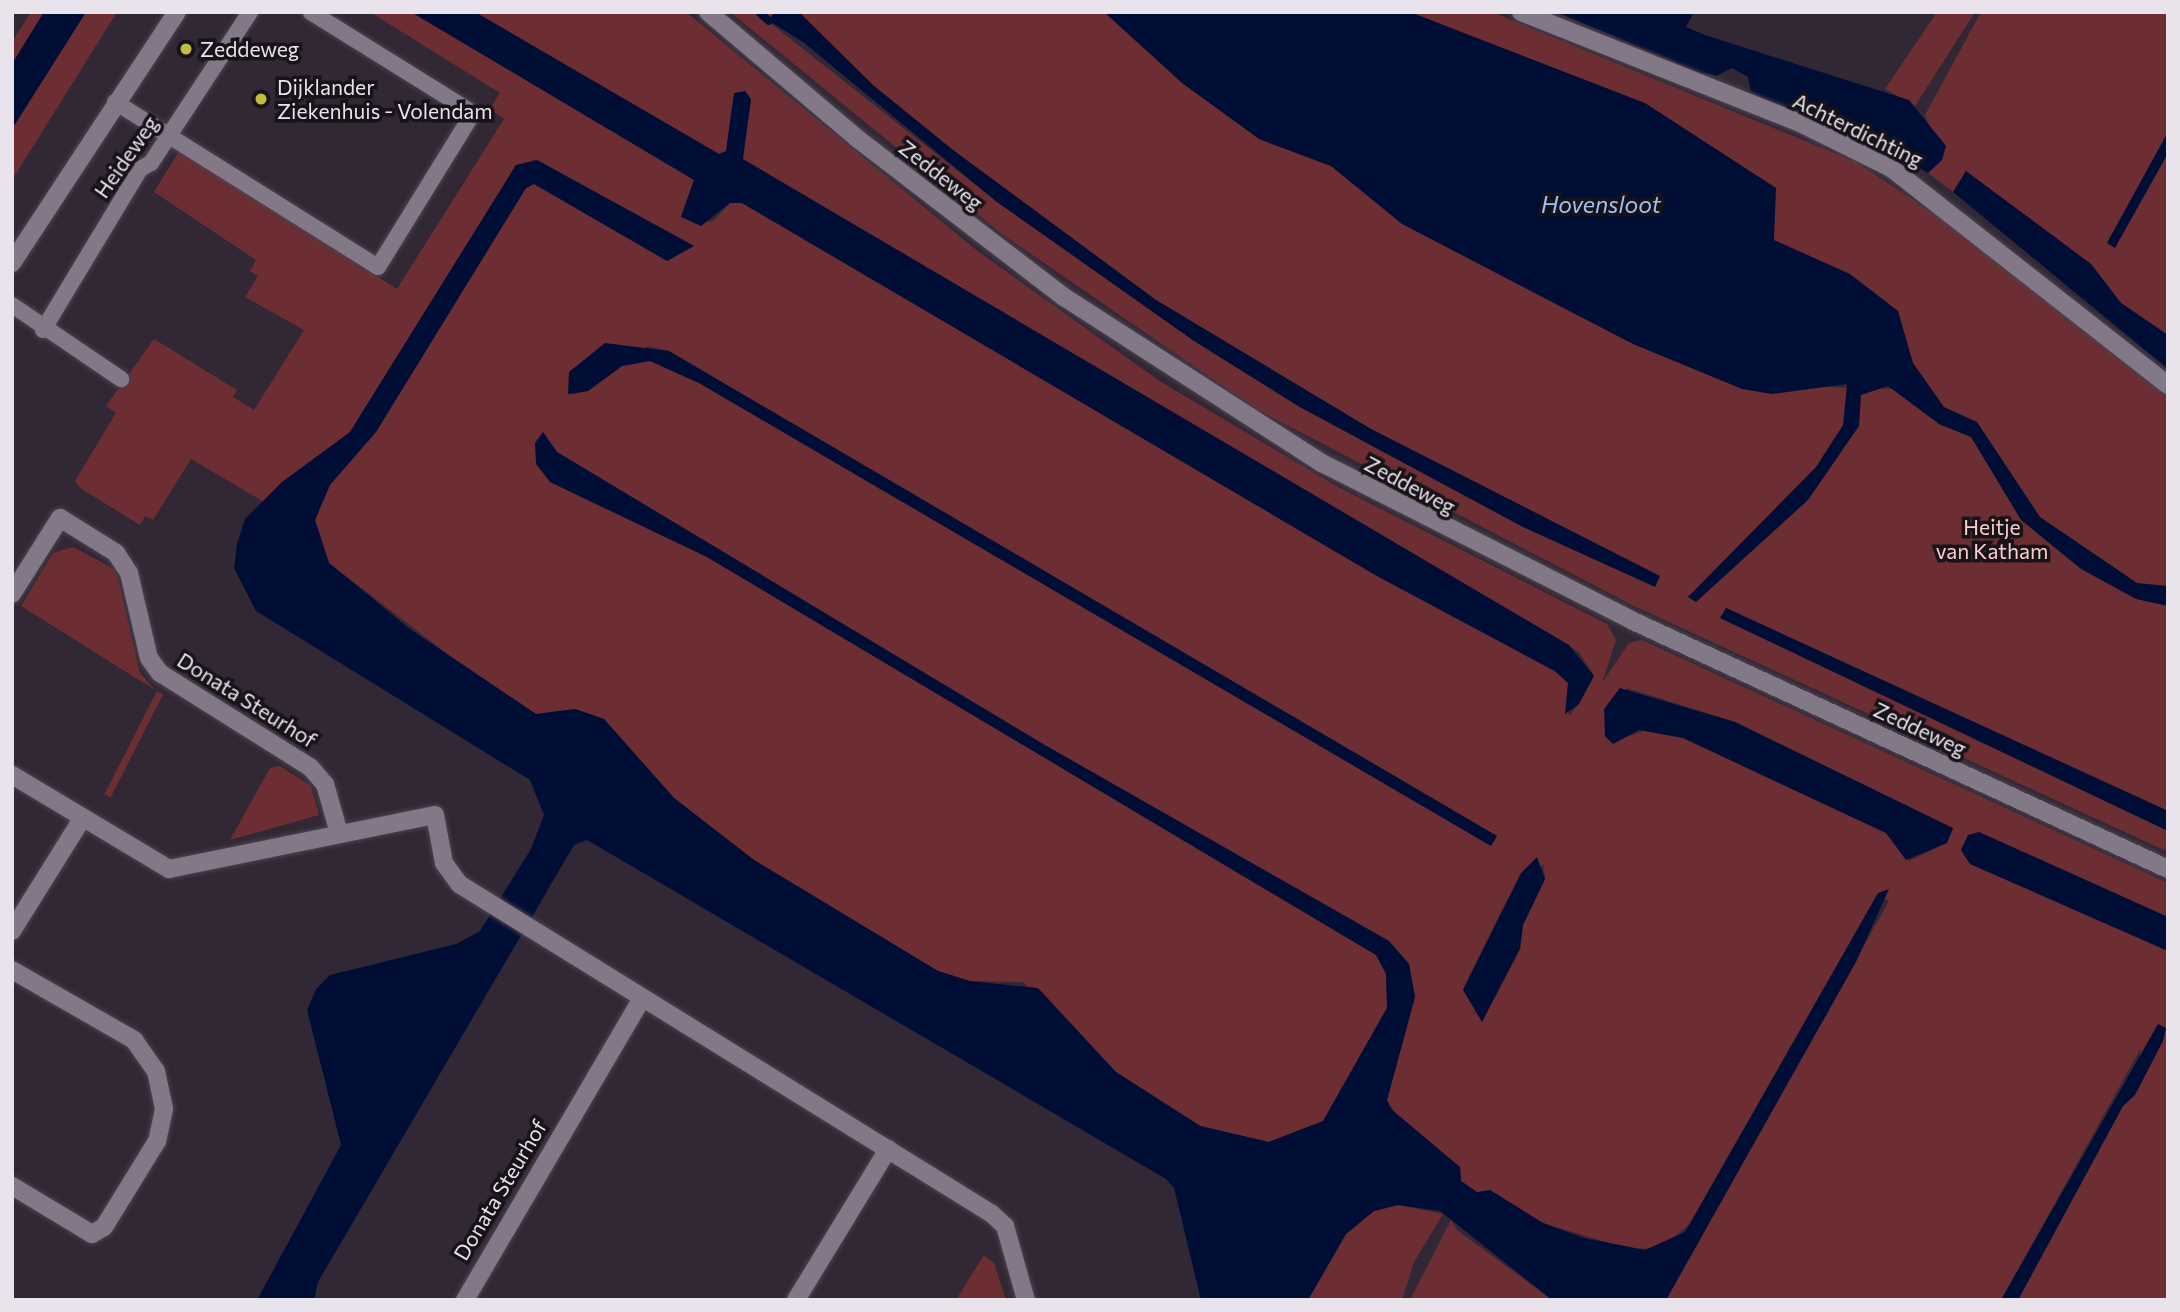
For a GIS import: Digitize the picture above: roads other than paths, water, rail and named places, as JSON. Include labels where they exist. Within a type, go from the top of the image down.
[{"type":"street","name":"Heideweg","points":[[12,263],[115,102],[177,12]]},
{"type":"street","name":"Zeddeweg","points":[[708,12],[858,139],[1064,297],[1322,463],[1619,614],[2168,869]]},
{"type":"street","name":"Achterdichting","points":[[1521,12],[1802,124],[1891,168],[2168,385]]},
{"type":"street","name":"Donata Steurhof","points":[[12,594],[60,518],[116,553],[129,573],[149,658],[160,673],[310,767],[326,784],[339,833]]},
{"type":"street","points":[[12,775],[152,861],[181,870],[339,833],[435,815],[449,874],[492,905],[888,1149],[1005,1226],[1026,1300]]},
{"type":"street","points":[[12,931],[82,819]]},
{"type":"street","points":[[12,970],[134,1040],[156,1071],[164,1109],[157,1141],[104,1227],[92,1234],[12,1186]]},
{"type":"street","name":"Donata Steurhof","points":[[465,1300],[642,998]]},
{"type":"street","points":[[796,1300],[888,1149]]},
{"type":"lane","name":"Heideweg","points":[[43,330],[140,169],[151,163],[250,12]]},
{"type":"lane","points":[[115,102],[378,267],[473,113],[310,12]]},
{"type":"lane","points":[[12,305],[43,330],[121,379]]},
{"type":"water","points":[[44,12],[86,12],[12,129],[12,64]]},
{"type":"water","points":[[411,12],[475,12],[719,154],[726,151],[734,93],[745,91],[751,99],[743,159],[1569,645],[1594,676],[1579,704],[1565,714],[1568,683],[1555,671],[1377,576],[742,203],[730,203],[701,226],[681,217],[694,180]]},
{"type":"water","points":[[774,12],[799,12],[873,85],[953,150],[1156,300],[1371,429],[1660,576],[1655,587],[1523,527],[1298,406],[1194,341],[997,202],[803,42],[769,21]]},
{"type":"water","name":"Hovensloot","points":[[1104,12],[1410,12],[1645,103],[1776,188],[1774,240],[1850,274],[1898,311],[1913,363],[1944,407],[1977,422],[2040,517],[2137,583],[2168,586],[2168,606],[2136,599],[2081,569],[2021,520],[1971,437],[1939,424],[1888,386],[1861,395],[1859,426],[1808,500],[1696,602],[1688,597],[1816,467],[1843,425],[1847,384],[1772,394],[1742,389],[1633,344],[1402,224],[1331,166],[1259,139],[1182,83]]},
{"type":"water","points":[[1556,12],[1694,12],[1686,27],[1705,35],[1909,100],[1946,146],[1942,160],[1928,173],[1867,139],[1751,93],[1748,77],[1732,68],[1716,76],[1698,72]]},
{"type":"water","points":[[2168,132],[2168,153],[2115,248],[2107,243]]},
{"type":"water","points":[[537,160],[694,246],[667,261],[534,184],[526,188],[376,432],[330,485],[315,520],[329,563],[410,629],[536,714],[575,709],[604,719],[674,798],[754,860],[938,971],[970,981],[1038,988],[1116,1072],[1200,1126],[1269,1142],[1323,1121],[1387,1008],[1386,974],[1376,955],[707,557],[550,482],[536,464],[535,443],[543,432],[557,452],[1043,744],[1389,941],[1409,964],[1415,997],[1387,1100],[1391,1109],[1460,1167],[1461,1181],[1477,1192],[1490,1190],[1543,1223],[1584,1238],[1645,1250],[1685,1232],[1878,893],[1889,889],[1856,962],[1666,1300],[1552,1300],[1440,1211],[1398,1205],[1374,1211],[1346,1234],[1308,1300],[1201,1300],[1174,1188],[1166,1179],[587,840],[574,845],[318,1282],[314,1300],[257,1300],[341,1145],[307,1010],[316,989],[330,975],[456,944],[480,931],[531,849],[544,815],[530,780],[256,611],[234,568],[237,544],[245,519],[282,482],[350,432],[516,165]]},
{"type":"water","points":[[1966,171],[2091,264],[2121,303],[2168,335],[2168,369],[1953,192]]},
{"type":"water","points":[[605,343],[669,351],[1497,836],[1491,846],[699,383],[650,361],[622,366],[588,391],[568,394],[569,372]]},
{"type":"water","points":[[1726,608],[2168,811],[2168,831],[1720,618]]},
{"type":"water","points":[[1620,688],[1735,722],[1953,828],[1947,843],[1906,860],[1886,833],[1683,738],[1639,730],[1613,744],[1605,736],[1604,709]]},
{"type":"water","points":[[1979,832],[2168,917],[2168,951],[1970,864],[1961,850],[1968,835]]},
{"type":"water","points":[[1537,857],[1545,879],[1523,925],[1520,949],[1482,1022],[1463,990],[1521,873]]},
{"type":"water","points":[[2158,1024],[2166,1028],[2163,1041],[2135,1095],[2123,1106],[2018,1300],[2001,1300]]},
{"type":"waterway","points":[[759,12],[769,21]]},
{"type":"place","name":"Zeddeweg","points":[[186,49]]},
{"type":"place","name":"Dijklander Ziekenhuis - Volendam","points":[[261,99]]},
{"type":"park label","name":"Heitje van Katham","points":[[1992,539]]}]
